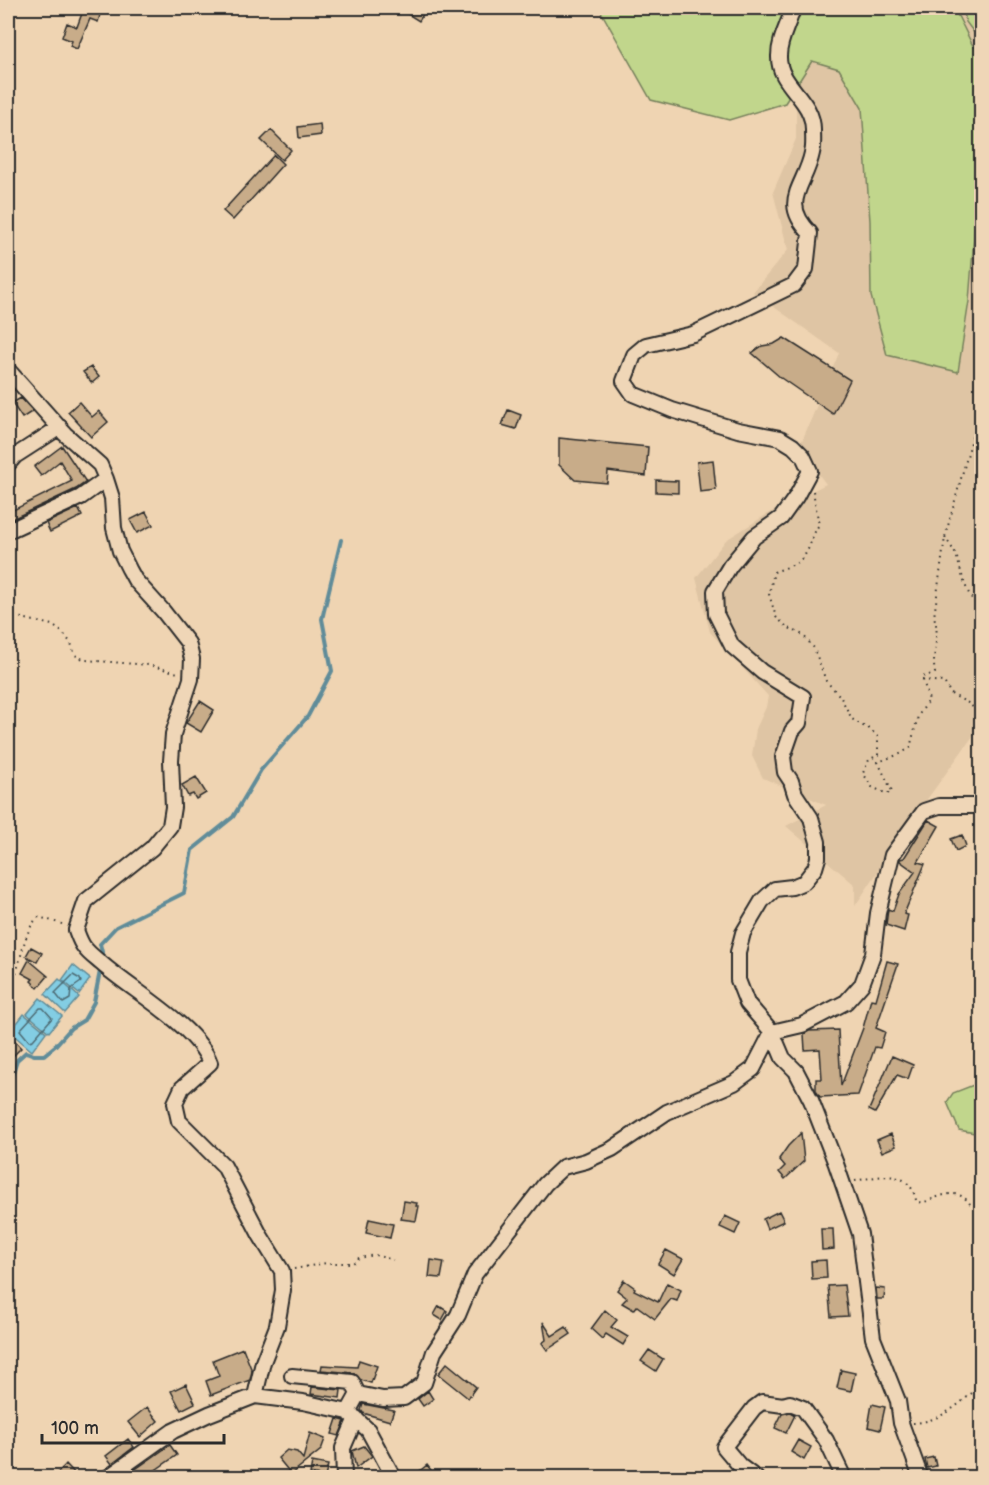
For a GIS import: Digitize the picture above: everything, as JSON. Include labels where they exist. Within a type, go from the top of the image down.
[{"type":"street","points":[[793,8],[780,41],[778,59],[784,78],[807,106],[813,124],[812,152],[797,189],[794,207],[800,223],[810,233],[806,269],[794,285],[693,334],[646,345],[634,356],[624,381],[633,394],[672,410],[738,430],[780,438],[803,456],[810,471],[781,518],[754,537],[730,566],[715,591],[716,614],[732,646],[762,672],[803,697],[798,723],[792,731],[783,757],[785,772],[795,794],[811,818],[818,842],[818,858],[815,868],[804,882],[792,887],[776,889],[762,901],[743,933],[738,952],[738,980],[747,1003],[772,1032],[783,1058],[796,1071],[811,1100],[841,1178],[860,1234],[873,1338],[898,1401],[901,1423],[921,1478]]},
{"type":"street","points":[[8,370],[60,427],[100,465],[112,498],[114,528],[120,551],[135,580],[188,643],[192,659],[191,679],[173,734],[171,770],[173,807],[170,826],[152,848],[86,901],[76,930],[84,948],[114,975],[157,1005],[198,1042],[210,1063],[182,1088],[175,1103],[178,1121],[224,1166],[260,1235],[282,1271],[283,1290],[277,1326],[263,1362],[255,1396]]},
{"type":"street","points":[[8,464],[15,456],[60,427]]},
{"type":"street","points":[[8,531],[81,497],[106,479]]},
{"type":"street","points":[[358,1394],[383,1400],[404,1398],[424,1383],[435,1352],[458,1315],[475,1274],[544,1184],[563,1167],[586,1161],[612,1149],[667,1113],[734,1083],[753,1069],[772,1032],[802,1025],[846,1002],[862,984],[873,954],[878,913],[892,855],[924,812],[939,806],[981,806]]},
{"type":"street","points":[[292,1376],[352,1382],[358,1394],[343,1449],[344,1478]]},
{"type":"street","points":[[107,1478],[173,1431],[255,1396],[303,1402],[352,1415],[368,1430],[394,1478]]},
{"type":"street","points":[[756,1478],[740,1466],[724,1447],[754,1408],[762,1402],[783,1405],[790,1403],[803,1408],[826,1440],[844,1478]]},
{"type":"path","points":[[922,680],[922,677],[935,673],[933,663],[937,626],[934,617],[945,537],[981,402]]},
{"type":"path","points":[[810,471],[819,525],[812,535],[804,556],[792,566],[774,572],[769,594],[776,617],[787,627],[803,635],[814,648],[826,681],[840,696],[852,719],[870,729],[878,737],[878,755],[869,760],[862,773],[872,788],[887,794],[892,791],[878,762],[910,748],[918,716],[929,700],[922,680]]},
{"type":"path","points":[[945,537],[957,557],[968,593],[981,610]]},
{"type":"path","points":[[8,607],[14,616],[52,625],[62,632],[71,644],[75,655],[85,660],[149,665],[188,675],[191,679]]},
{"type":"path","points":[[922,680],[944,682],[951,694],[970,704],[981,718]]},
{"type":"path","points":[[8,989],[15,981],[20,957],[33,922],[39,917],[68,925],[76,930]]},
{"type":"path","points":[[841,1178],[850,1182],[873,1177],[899,1177],[907,1182],[916,1200],[922,1203],[944,1194],[953,1193],[960,1195],[972,1208]]},
{"type":"path","points":[[282,1271],[326,1263],[353,1263],[359,1258],[375,1255],[393,1260]]},
{"type":"path","points":[[901,1423],[918,1423],[954,1409],[981,1384]]},
{"type":"shaded area","points":[[765,8],[981,8],[981,725],[920,809],[855,906],[855,885],[786,826],[826,805],[763,778],[752,756],[756,729],[766,707],[768,696],[710,632],[696,578],[726,540],[769,513],[826,484],[799,448],[839,353],[753,292],[788,250],[773,192],[796,139],[796,79]]},
{"type":"green space","points":[[599,8],[954,8],[972,44],[982,55],[981,205],[976,212],[969,301],[958,372],[887,355],[871,296],[870,221],[862,108],[839,69],[812,61],[785,103],[729,120],[651,100]]},
{"type":"green space","points":[[963,8],[981,8],[981,42],[966,22]]},
{"type":"green space","points":[[976,1084],[981,1085],[982,1134],[959,1130],[947,1102],[953,1093]]},
{"type":"water","points":[[73,965],[90,979],[79,994],[62,980]]},
{"type":"water","points":[[59,979],[79,997],[65,1013],[45,994]]},
{"type":"water","points":[[40,998],[62,1016],[49,1032],[27,1014]]},
{"type":"water","points":[[24,1014],[46,1032],[32,1051],[10,1032]]},
{"type":"building","points":[[84,8],[101,12],[98,22],[90,19],[77,49],[70,46],[72,41],[62,37],[67,23],[77,27]]},
{"type":"building","points":[[398,8],[427,8],[419,21]]},
{"type":"building","points":[[320,124],[321,135],[299,138],[298,127]]},
{"type":"building","points":[[271,130],[291,150],[282,160],[261,140]]},
{"type":"building","points":[[274,155],[283,164],[233,220],[223,211]]},
{"type":"building","points":[[784,338],[850,380],[833,414],[781,378],[752,353],[762,346],[774,344]]},
{"type":"building","points":[[91,367],[99,377],[92,383],[83,372]]},
{"type":"building","points":[[21,398],[33,411],[22,418],[12,403]]},
{"type":"building","points":[[79,402],[92,417],[99,411],[108,422],[91,437],[68,412]]},
{"type":"building","points":[[508,410],[521,415],[516,429],[502,425]]},
{"type":"building","points":[[559,438],[648,447],[646,476],[608,471],[607,483],[575,480],[559,465]]},
{"type":"building","points":[[62,446],[86,482],[12,519],[9,512],[72,481],[60,461],[41,476],[34,467]]},
{"type":"building","points":[[713,460],[716,490],[700,492],[697,462]]},
{"type":"building","points":[[656,480],[678,481],[678,493],[656,492]]},
{"type":"building","points":[[78,508],[82,516],[50,532],[46,523]]},
{"type":"building","points":[[146,512],[153,525],[137,533],[130,520]]},
{"type":"building","points":[[200,701],[214,710],[201,732],[186,723]]},
{"type":"building","points":[[196,777],[206,793],[196,799],[193,794],[188,796],[182,785]]},
{"type":"building","points":[[928,820],[939,826],[918,862],[925,864],[904,914],[908,915],[904,931],[886,925],[888,909],[893,911],[899,894],[915,872],[900,859],[904,858]]},
{"type":"building","points":[[962,835],[966,846],[956,851],[951,839]]},
{"type":"building","points":[[31,947],[42,953],[37,962],[26,956]]},
{"type":"building","points":[[29,960],[48,976],[38,988],[31,981],[33,979],[22,973]]},
{"type":"building","points":[[887,961],[898,964],[876,1028],[885,1032],[880,1048],[875,1047],[858,1095],[820,1097],[816,1091],[816,1079],[822,1079],[820,1049],[805,1050],[804,1034],[809,1031],[838,1030],[841,1086],[863,1028],[871,999],[876,1000]]},
{"type":"building","points":[[8,1034],[21,1048],[8,1061]]},
{"type":"building","points":[[892,1056],[913,1065],[908,1079],[897,1075],[875,1113],[869,1110]]},
{"type":"building","points":[[801,1133],[804,1161],[785,1179],[779,1172],[785,1166],[779,1159]]},
{"type":"building","points":[[891,1134],[896,1146],[882,1152],[877,1140]]},
{"type":"building","points":[[404,1201],[417,1203],[416,1206],[419,1206],[416,1221],[401,1219]]},
{"type":"building","points":[[779,1211],[784,1221],[767,1229],[763,1219]]},
{"type":"building","points":[[725,1216],[740,1223],[735,1234],[720,1227]]},
{"type":"building","points":[[369,1219],[393,1224],[390,1238],[366,1233]]},
{"type":"building","points":[[821,1229],[833,1229],[834,1249],[822,1250]]},
{"type":"building","points":[[666,1250],[683,1259],[674,1274],[658,1264]]},
{"type":"building","points":[[431,1260],[444,1262],[441,1278],[429,1277]]},
{"type":"building","points":[[826,1260],[827,1278],[812,1279],[811,1261]]},
{"type":"building","points":[[624,1280],[635,1288],[634,1290],[658,1302],[667,1283],[681,1290],[677,1301],[671,1299],[655,1319],[637,1306],[634,1310],[622,1303],[627,1298],[617,1290]]},
{"type":"building","points":[[844,1285],[848,1316],[831,1317],[828,1286]]},
{"type":"building","points":[[876,1288],[885,1289],[884,1299],[877,1299]]},
{"type":"building","points":[[439,1306],[447,1311],[442,1320],[434,1315]]},
{"type":"building","points":[[605,1310],[617,1320],[611,1327],[628,1337],[623,1345],[606,1334],[602,1339],[591,1329]]},
{"type":"building","points":[[543,1322],[552,1336],[566,1327],[571,1334],[547,1350],[542,1343],[546,1340]]},
{"type":"building","points":[[243,1348],[252,1371],[250,1380],[211,1395],[206,1381],[219,1376],[213,1360]]},
{"type":"building","points":[[649,1350],[663,1359],[656,1371],[641,1361]]},
{"type":"building","points":[[359,1360],[377,1366],[371,1383],[361,1380],[353,1373],[321,1370],[322,1365],[357,1367]]},
{"type":"building","points":[[447,1363],[476,1387],[468,1398],[438,1374]]},
{"type":"building","points":[[841,1370],[855,1373],[851,1391],[837,1388]]},
{"type":"building","points":[[186,1384],[195,1403],[181,1410],[171,1391]]},
{"type":"building","points":[[312,1387],[341,1390],[340,1398],[311,1394]]},
{"type":"building","points":[[428,1391],[433,1399],[423,1406],[418,1399]]},
{"type":"building","points":[[363,1404],[394,1410],[390,1421],[363,1413],[361,1410]]},
{"type":"building","points":[[872,1404],[885,1407],[880,1430],[868,1427]]},
{"type":"building","points":[[147,1407],[158,1421],[140,1437],[128,1422]]},
{"type":"building","points":[[790,1412],[795,1415],[786,1433],[775,1428],[782,1414]]},
{"type":"building","points":[[337,1419],[345,1421],[339,1436],[332,1434]]},
{"type":"building","points":[[310,1433],[325,1439],[321,1450],[291,1474],[278,1458],[287,1450],[297,1452],[303,1459]]},
{"type":"building","points":[[128,1439],[134,1447],[112,1464],[106,1456]]},
{"type":"building","points":[[798,1440],[811,1447],[804,1460],[791,1452]]},
{"type":"building","points":[[170,1445],[177,1455],[144,1478],[123,1478]]},
{"type":"building","points":[[364,1446],[372,1456],[356,1468],[352,1451]]},
{"type":"building","points":[[934,1457],[936,1466],[927,1468],[925,1459]]},
{"type":"building","points":[[312,1462],[328,1465],[325,1477],[310,1474]]},
{"type":"building","points":[[66,1464],[79,1478],[53,1478]]},
{"type":"building","points":[[427,1465],[437,1478],[411,1478]]},
{"type":"waterway","points":[[102,959],[100,944],[116,927],[184,893],[192,850],[233,817],[261,770],[308,716],[332,671],[322,619],[341,540]]},
{"type":"waterway","points":[[8,1088],[17,1060],[26,1052],[44,1055],[71,1028],[84,1020],[94,1002],[101,966]]}]
